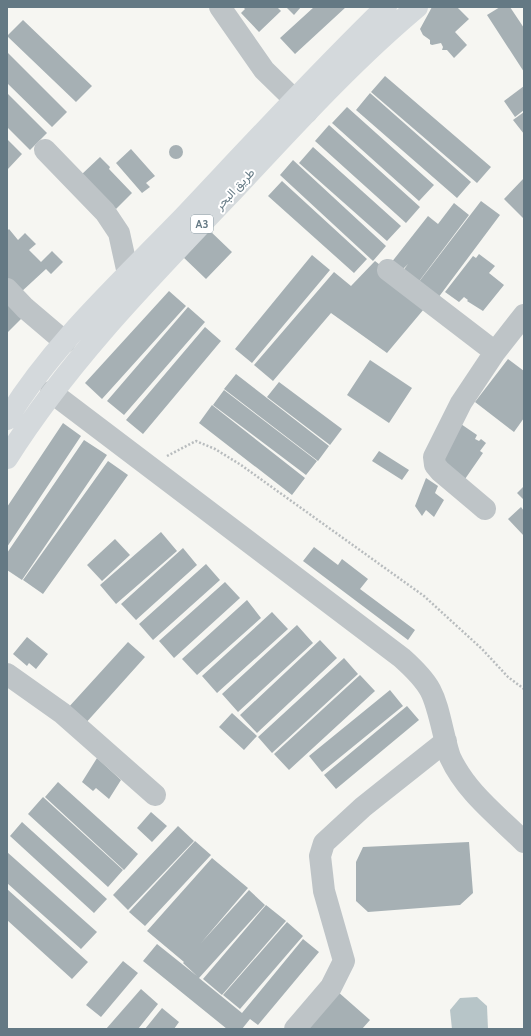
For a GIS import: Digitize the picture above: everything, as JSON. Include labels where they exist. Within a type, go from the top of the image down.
[{"type":"highway","name":"طريق البحر","points":[[7,458],[32,418],[87,347],[147,281],[386,7]]},
{"type":"highway","name":"طريق البحر","points":[[7,419],[35,378],[65,342],[128,274],[301,105],[363,56],[417,7]]},
{"type":"street","points":[[220,7],[264,70],[301,105]]},
{"type":"street","points":[[45,150],[80,185],[108,217],[119,233],[128,274]]},
{"type":"street","points":[[388,270],[495,352]]},
{"type":"street","points":[[7,289],[25,308],[65,342]]},
{"type":"street","points":[[485,509],[440,471],[435,465],[434,457],[461,403],[495,352],[524,315]]},
{"type":"street","points":[[51,392],[402,658],[426,682],[431,690],[437,704],[450,756],[468,786],[524,842]]},
{"type":"street","points":[[7,674],[62,713],[155,795]]},
{"type":"street","points":[[295,1029],[331,987],[344,961],[324,892],[320,856],[324,843],[363,807],[446,741]]},
{"type":"path","points":[[163,458],[196,441],[215,449],[241,465],[424,596],[482,649],[508,677],[524,689]]},
{"type":"shaded area","points":[[477,997],[487,1006],[488,1029],[452,1029],[450,1010],[460,998]]},
{"type":"building","points":[[243,7],[277,7],[281,11],[259,32],[241,13],[245,9]]},
{"type":"building","points":[[286,7],[301,7],[294,15]]},
{"type":"building","points":[[314,7],[346,7],[295,54],[280,38]]},
{"type":"building","points":[[432,7],[457,7],[469,19],[455,32],[467,45],[454,58],[447,50],[442,50],[443,47],[441,43],[430,44],[430,40],[423,35],[420,29]]},
{"type":"building","points":[[500,7],[510,7],[524,28],[524,72],[487,15]]},
{"type":"building","points":[[23,20],[92,86],[76,102],[7,36]]},
{"type":"building","points":[[7,52],[67,112],[52,127],[7,83]]},
{"type":"building","points":[[385,76],[491,167],[477,183],[371,92]]},
{"type":"building","points":[[524,86],[524,110],[515,117],[504,101]]},
{"type":"building","points":[[7,93],[47,133],[30,150],[7,127]]},
{"type":"building","points":[[370,93],[471,182],[457,198],[356,110]]},
{"type":"building","points":[[347,107],[434,185],[419,201],[332,123]]},
{"type":"building","points":[[524,112],[524,134],[513,120]]},
{"type":"building","points":[[329,125],[420,207],[406,223],[315,141]]},
{"type":"building","points":[[7,139],[22,154],[7,170]]},
{"type":"building","points":[[176,145],[181,147],[183,152],[181,157],[176,159],[171,157],[169,152],[171,147]]},
{"type":"building","points":[[313,147],[401,226],[387,241],[299,163]]},
{"type":"building","points":[[131,149],[155,176],[146,183],[150,187],[142,193],[116,163]]},
{"type":"building","points":[[100,157],[110,167],[109,169],[132,193],[116,209],[81,175]]},
{"type":"building","points":[[293,160],[386,246],[373,261],[280,175]]},
{"type":"building","points":[[524,178],[524,219],[504,199]]},
{"type":"building","points":[[282,181],[367,259],[354,273],[268,196]]},
{"type":"building","points":[[481,201],[500,215],[435,302],[415,287]]},
{"type":"building","points":[[454,203],[469,215],[417,284],[402,272],[408,264],[401,271],[391,263],[428,216],[438,224]]},
{"type":"building","points":[[9,229],[18,240],[25,233],[36,244],[29,250],[41,262],[52,251],[63,262],[51,274],[46,269],[20,293],[7,279],[7,231]]},
{"type":"building","points":[[208,229],[232,252],[206,279],[182,256]]},
{"type":"building","points":[[479,254],[495,266],[489,273],[504,285],[483,311],[467,301],[468,300],[464,297],[459,302],[445,292],[473,256],[476,258]]},
{"type":"building","points":[[312,255],[330,270],[252,363],[235,349]]},
{"type":"building","points":[[375,261],[429,303],[387,353],[331,313],[273,381],[254,365],[334,272],[351,286]]},
{"type":"building","points":[[169,291],[186,306],[102,399],[85,383]]},
{"type":"building","points":[[7,300],[23,317],[7,333]]},
{"type":"building","points":[[188,307],[205,322],[124,415],[107,401]]},
{"type":"building","points":[[205,327],[221,341],[143,434],[126,420]]},
{"type":"building","points":[[508,359],[524,371],[524,418],[514,432],[475,402]]},
{"type":"building","points":[[370,360],[412,388],[389,423],[347,395]]},
{"type":"building","points":[[236,374],[329,446],[318,461],[224,389]]},
{"type":"building","points":[[279,382],[342,429],[330,445],[267,397]]},
{"type":"building","points":[[224,390],[317,461],[306,475],[213,405]]},
{"type":"building","points":[[212,405],[305,478],[292,495],[199,423]]},
{"type":"building","points":[[458,422],[477,435],[475,439],[479,441],[481,439],[486,443],[480,451],[483,453],[465,479],[439,465]]},
{"type":"building","points":[[63,423],[81,436],[7,547],[7,507]]},
{"type":"building","points":[[84,440],[107,455],[22,580],[7,570],[7,553]]},
{"type":"building","points":[[379,451],[409,470],[402,480],[372,461]]},
{"type":"building","points":[[108,461],[128,475],[43,594],[23,580]]},
{"type":"building","points":[[426,478],[438,486],[435,493],[444,500],[434,517],[426,510],[422,516],[415,506]]},
{"type":"building","points":[[524,486],[524,500],[517,493]]},
{"type":"building","points":[[521,507],[524,511],[524,536],[508,519]]},
{"type":"building","points":[[161,532],[177,551],[116,604],[100,585]]},
{"type":"building","points":[[115,539],[130,555],[102,581],[87,565]]},
{"type":"building","points":[[314,547],[338,565],[342,559],[368,579],[360,589],[415,630],[408,640],[303,561]]},
{"type":"building","points":[[183,548],[197,565],[136,620],[121,604]]},
{"type":"building","points":[[206,564],[220,580],[153,640],[139,624]]},
{"type":"building","points":[[225,582],[240,598],[174,658],[159,641]]},
{"type":"building","points":[[247,600],[261,618],[197,675],[182,659]]},
{"type":"building","points":[[272,612],[288,629],[217,693],[202,676]]},
{"type":"building","points":[[297,625],[313,643],[238,712],[222,694]]},
{"type":"building","points":[[27,637],[48,654],[36,669],[29,663],[27,666],[13,654]]},
{"type":"building","points":[[320,640],[337,658],[257,733],[240,715]]},
{"type":"building","points":[[128,642],[145,657],[84,725],[67,709]]},
{"type":"building","points":[[344,658],[358,674],[272,753],[258,737]]},
{"type":"building","points":[[360,675],[375,691],[289,770],[274,754]]},
{"type":"building","points":[[390,690],[403,706],[322,772],[309,756]]},
{"type":"building","points":[[407,706],[419,720],[336,789],[324,775]]},
{"type":"building","points":[[232,713],[257,736],[244,750],[219,727]]},
{"type":"building","points":[[97,758],[121,780],[109,799],[96,788],[93,791],[82,782]]},
{"type":"building","points":[[58,782],[138,854],[124,870],[45,797]]},
{"type":"building","points":[[43,797],[123,870],[108,887],[28,814]]},
{"type":"building","points":[[151,812],[167,826],[152,842],[137,828]]},
{"type":"building","points":[[22,822],[107,899],[94,913],[10,836]]},
{"type":"building","points":[[178,826],[194,841],[128,910],[113,895]]},
{"type":"building","points":[[195,841],[211,855],[145,926],[129,912]]},
{"type":"building","points":[[469,842],[473,893],[460,905],[368,912],[356,901],[356,862],[363,847]]},
{"type":"building","points":[[7,852],[97,932],[81,949],[7,883]]},
{"type":"building","points":[[212,858],[248,888],[201,943],[249,890],[265,905],[199,978],[242,1013],[303,939],[319,952],[258,1025],[250,1019],[242,1029],[227,1029],[143,961],[157,944],[197,976],[183,963],[184,962],[147,931]]},
{"type":"building","points":[[7,889],[88,962],[72,979],[7,920]]},
{"type":"building","points":[[266,905],[286,921],[222,995],[203,979]]},
{"type":"building","points":[[287,922],[303,936],[240,1009],[223,995]]},
{"type":"building","points":[[123,961],[138,973],[101,1017],[86,1005]]},
{"type":"building","points":[[141,989],[158,1004],[138,1029],[106,1029]]},
{"type":"building","points":[[337,991],[370,1020],[362,1029],[308,1029]]},
{"type":"building","points":[[162,1008],[179,1022],[174,1029],[145,1029]]}]
